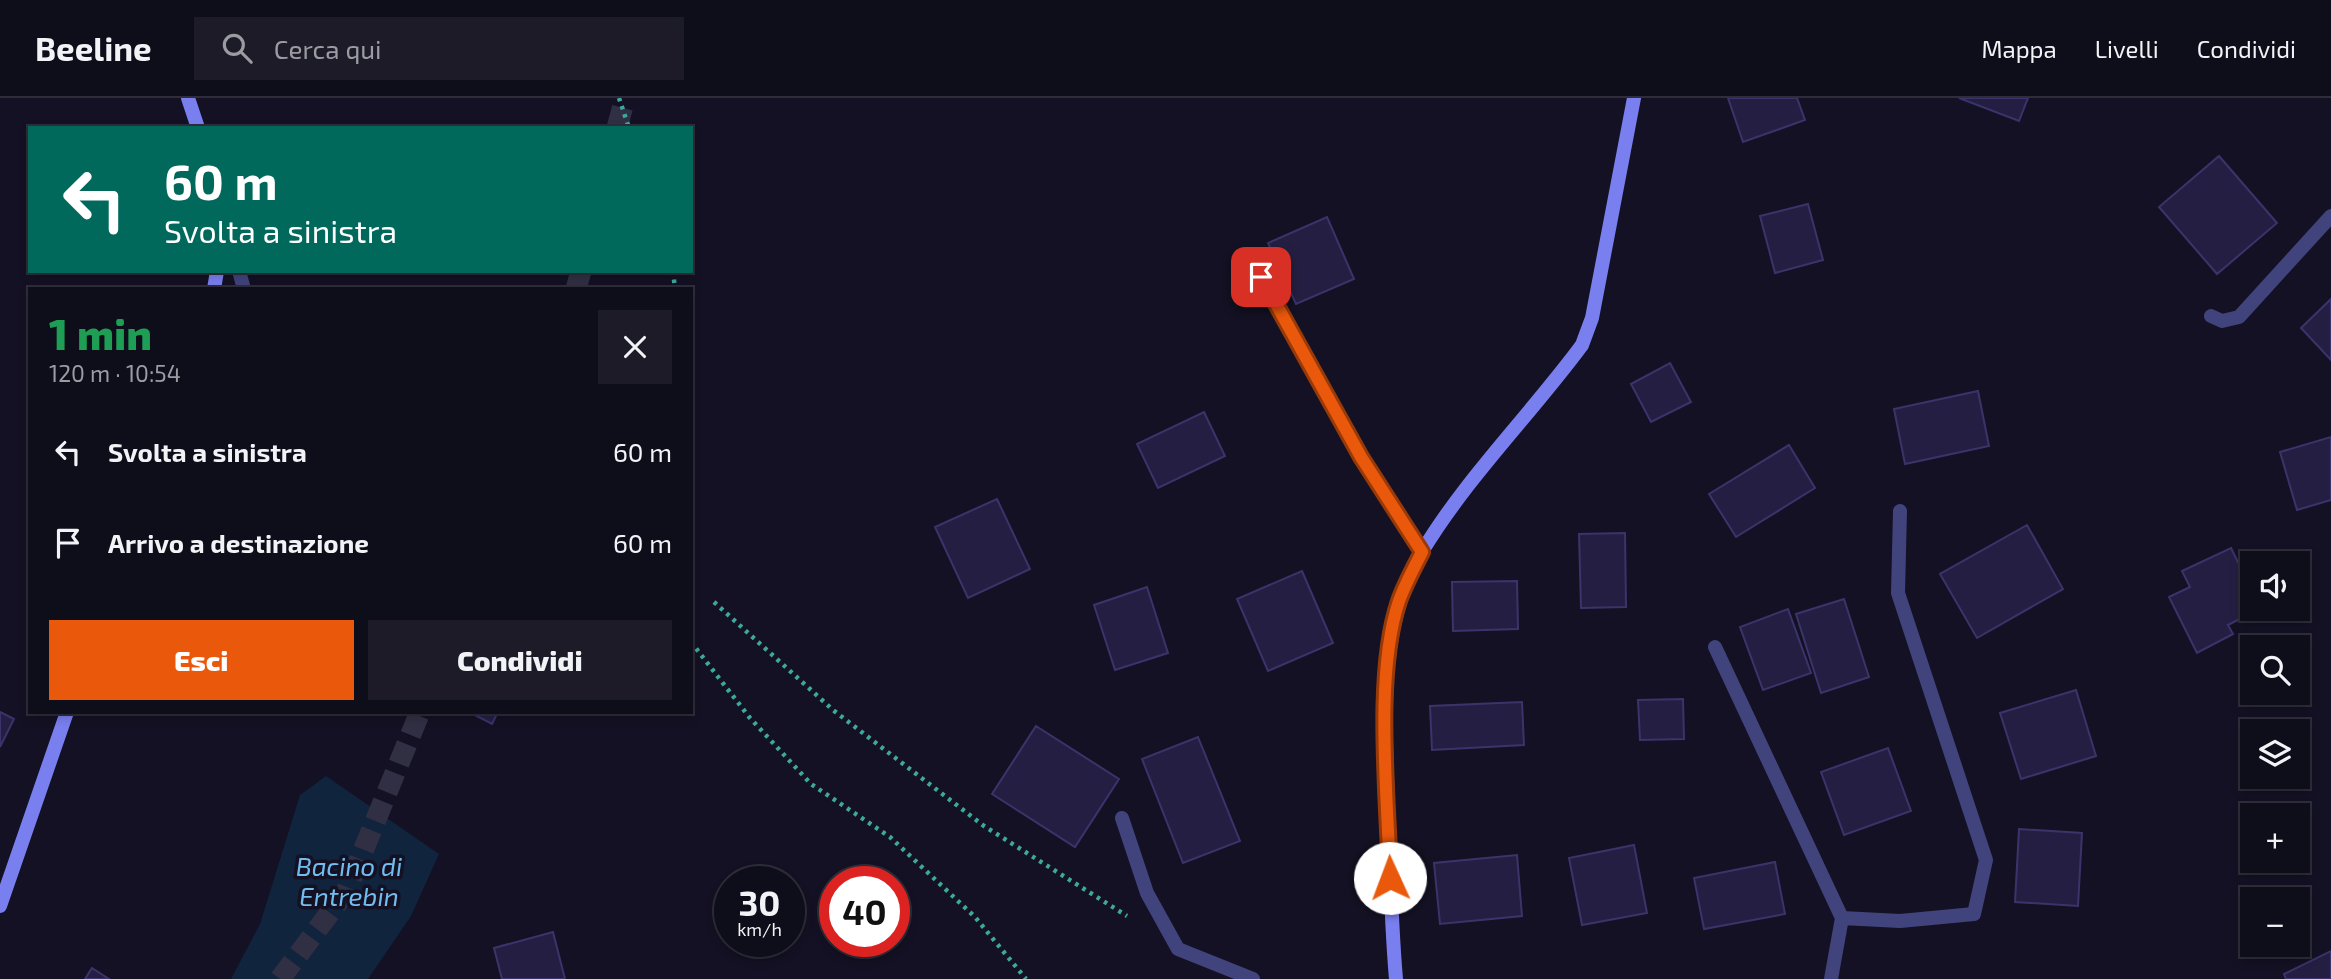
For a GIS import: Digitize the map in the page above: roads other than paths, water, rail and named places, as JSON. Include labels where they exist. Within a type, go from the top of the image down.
[{"type":"street","points":[[188,98],[197,126]]},
{"type":"street","points":[[1396,979],[1385,697],[1391,638],[1399,601],[1422,552],[1459,498],[1582,345],[1592,318],[1634,98]]},
{"type":"street","points":[[2211,316],[2222,321],[2239,317],[2331,216]]},
{"type":"street","points":[[1261,277],[1361,457],[1422,552]]},
{"type":"street","points":[[1842,918],[1900,921],[1974,914],[1986,860],[1898,593],[1900,511]]},
{"type":"street","points":[[1714,647],[1842,918],[1831,979]]},
{"type":"street","points":[[0,906],[66,714]]},
{"type":"street","points":[[1122,818],[1146,893],[1178,948],[1253,979]]},
{"type":"water","name":"Bacino di Entrebin","points":[[326,776],[439,854],[411,916],[368,979],[231,979],[260,924],[300,795]]},
{"type":"tunnel","points":[[618,126],[625,98]]},
{"type":"tunnel","points":[[577,287],[580,273]]},
{"type":"tunnel","points":[[280,979],[347,890],[419,714]]}]
